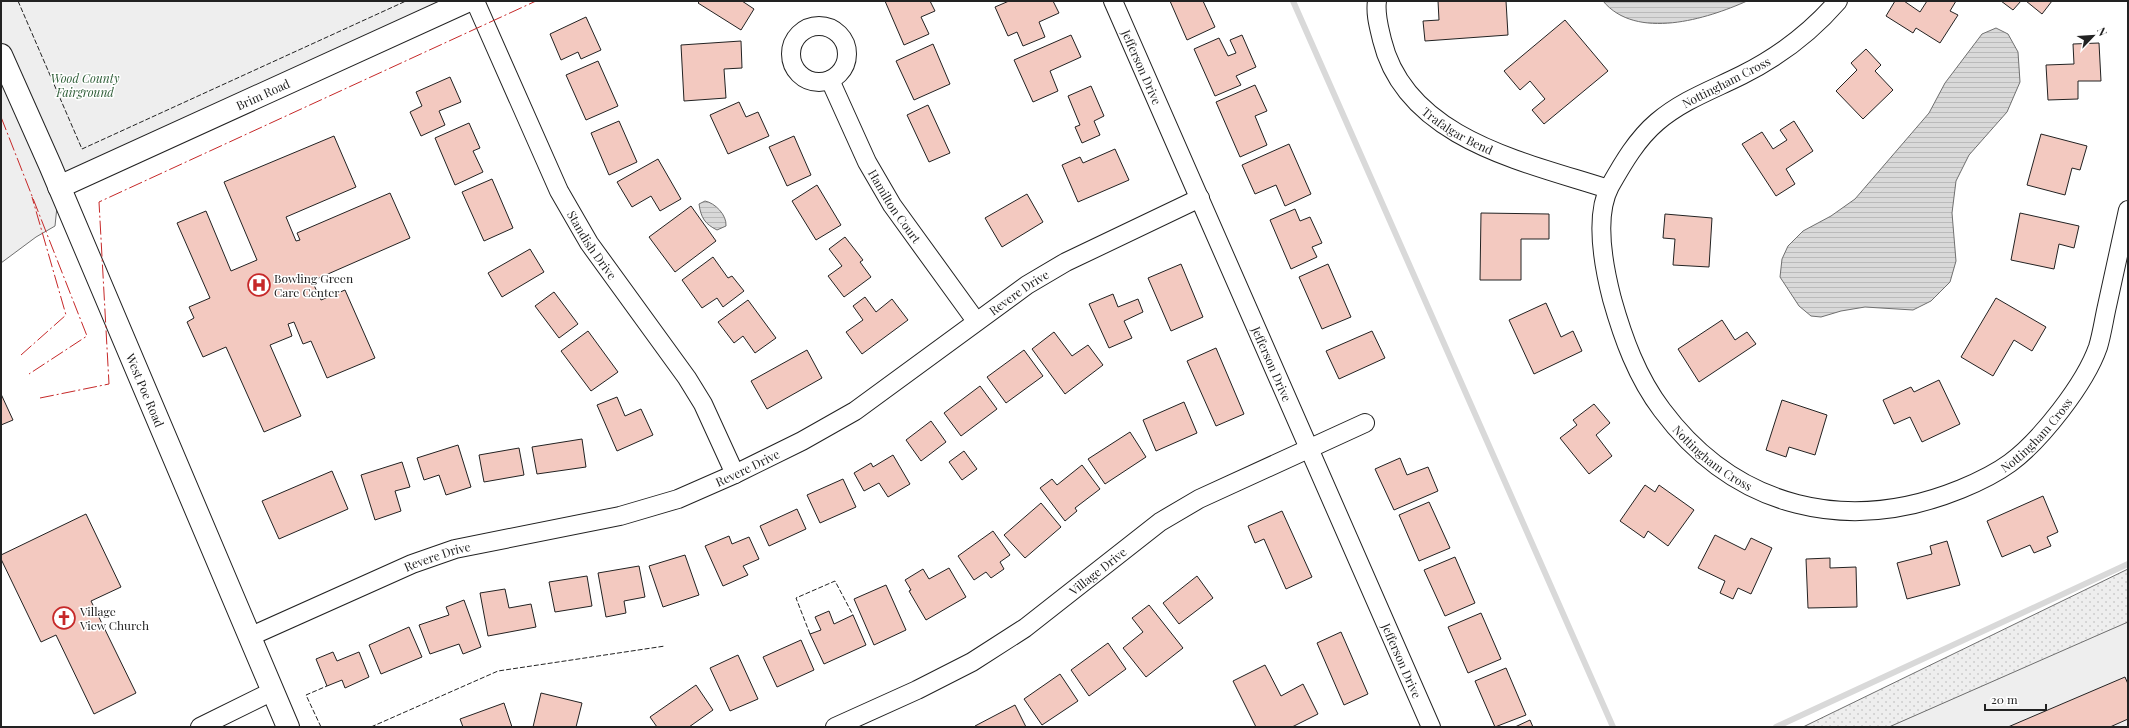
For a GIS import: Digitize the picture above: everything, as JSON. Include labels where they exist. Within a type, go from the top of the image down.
[{"type":"main road","name":"Brim Road","points":[[59,187],[467,1]]},
{"type":"main road","name":"West Poe Road","points":[[1,55],[59,187],[288,727]]},
{"type":"street","name":"Standish Drive","points":[[475,1],[559,191],[589,243],[687,378],[703,404],[736,474]]},
{"type":"street","name":"Jefferson Drive","points":[[1113,1],[1429,726]]},
{"type":"street","name":"Trafalgar Bend","points":[[1376,1],[1378,20],[1385,50],[1391,65],[1417,102],[1441,123],[1467,140],[1496,153],[1608,189]]},
{"type":"street","name":"Nottingham Cross","points":[[1838,1],[1825,17],[1778,55],[1744,74],[1689,99],[1656,123],[1634,146],[1608,189],[1602,220],[1604,272],[1619,325],[1630,354],[1644,382],[1660,408],[1680,432],[1702,454],[1732,476],[1752,488],[1781,499],[1811,507],[1841,512],[1894,510],[1948,494],[1979,481],[2009,464],[2028,447],[2068,400],[2084,375],[2097,348],[2128,210]]},
{"type":"street","name":"Hamilton Court","points":[[830,80],[867,162],[892,204],[976,322]]},
{"type":"street","name":"Revere Drive","points":[[249,637],[412,564],[455,549],[620,516],[678,499],[736,474],[802,441],[855,411],[1027,285],[1066,262],[1200,198]]},
{"type":"street","name":"Village Drive","points":[[835,727],[917,690],[972,662],[1025,628],[1160,522],[1199,499],[1365,423]]},
{"type":"street","points":[[200,727],[272,691]]},
{"type":"green space","name":"Wood County Fairground","points":[[1,1],[467,1],[59,187],[55,226],[36,237],[1,263]]},
{"type":"green space","points":[[2128,569],[2128,623],[1890,727],[1803,727]]},
{"type":"green space","points":[[2128,622],[2128,727],[1889,727],[2105,632]]},
{"type":"shaded area","points":[[1603,1],[1747,1],[1731,8],[1693,19],[1672,23],[1653,23],[1634,20],[1617,13]]},
{"type":"shaded area","points":[[1996,28],[2008,34],[2018,52],[2020,82],[2007,112],[1969,155],[1956,181],[1952,213],[1956,261],[1950,282],[1931,301],[1913,310],[1865,307],[1841,311],[1821,317],[1811,316],[1799,306],[1780,277],[1782,259],[1788,246],[1803,231],[1831,216],[1855,199],[1929,113],[1945,83],[1982,34]]},
{"type":"shaded area","points":[[705,201],[713,204],[720,210],[725,218],[726,226],[717,230],[707,223],[702,217],[699,204]]},
{"type":"building","points":[[700,1],[742,1],[754,9],[741,30],[698,3]]},
{"type":"building","points":[[885,1],[930,1],[935,11],[921,17],[929,34],[904,45]]},
{"type":"building","points":[[1009,1],[1053,1],[1059,13],[1039,22],[1045,37],[1023,46],[1017,32],[1008,36],[995,7]]},
{"type":"building","points":[[1170,1],[1203,1],[1215,27],[1187,40]]},
{"type":"building","points":[[1438,1],[1506,1],[1508,35],[1425,41],[1423,21],[1439,20]]},
{"type":"building","points":[[1895,1],[1904,1],[1920,12],[1927,1],[1956,1],[1950,11],[1958,15],[1940,43],[1916,28],[1913,33],[1886,16]]},
{"type":"building","points":[[2001,1],[2021,1],[2013,10]]},
{"type":"building","points":[[2026,1],[2052,1],[2042,14]]},
{"type":"building","points":[[586,17],[601,50],[581,59],[578,52],[561,60],[550,34]]},
{"type":"building","points":[[1565,20],[1608,71],[1544,124],[1532,110],[1545,99],[1530,81],[1520,90],[1504,71]]},
{"type":"building","points":[[1071,35],[1081,57],[1050,71],[1058,91],[1033,102],[1014,60]]},
{"type":"building","points":[[1242,35],[1256,67],[1236,76],[1241,85],[1215,96],[1194,49],[1219,38],[1228,56],[1236,53],[1230,40]]},
{"type":"building","points":[[741,41],[742,68],[724,69],[726,98],[684,101],[681,45]]},
{"type":"building","points":[[2099,43],[2101,81],[2078,81],[2078,99],[2048,100],[2046,65],[2074,64],[2073,44]]},
{"type":"building","points":[[933,44],[950,84],[914,100],[896,61]]},
{"type":"building","points":[[1866,49],[1881,65],[1875,71],[1893,90],[1863,119],[1836,91],[1857,70],[1851,63]]},
{"type":"building","points":[[598,61],[618,106],[586,120],[566,75]]},
{"type":"building","points":[[450,77],[461,102],[439,111],[445,125],[421,136],[410,112],[422,106],[416,92]]},
{"type":"building","points":[[1255,85],[1267,111],[1255,116],[1267,145],[1240,157],[1216,102]]},
{"type":"building","points":[[1091,86],[1104,116],[1094,121],[1100,135],[1082,143],[1075,127],[1080,125],[1068,96]]},
{"type":"building","points":[[739,102],[746,117],[758,112],[769,136],[728,154],[710,115]]},
{"type":"building","points":[[928,105],[950,153],[929,162],[907,115]]},
{"type":"building","points":[[619,121],[637,162],[609,175],[591,133]]},
{"type":"building","points":[[1794,121],[1813,151],[1786,169],[1795,184],[1776,196],[1742,144],[1762,132],[1773,149],[1787,140],[1780,130]]},
{"type":"building","points":[[469,123],[480,148],[473,151],[483,172],[455,185],[435,138]]},
{"type":"building","points":[[2041,134],[2087,146],[2080,170],[2072,168],[2065,195],[2027,185]]},
{"type":"building","name":"Bowling Green Care Center","points":[[334,136],[356,187],[286,217],[296,241],[300,240],[297,233],[390,193],[410,238],[312,281],[321,300],[345,290],[375,358],[327,378],[311,341],[303,344],[294,322],[288,324],[292,336],[270,345],[301,416],[264,432],[226,347],[203,357],[187,322],[194,318],[189,307],[210,298],[177,223],[206,211],[231,271],[257,260],[224,182]]},
{"type":"building","points":[[794,136],[811,175],[787,186],[769,147]]},
{"type":"building","points":[[1289,144],[1311,194],[1285,206],[1276,185],[1255,194],[1242,165]]},
{"type":"building","points":[[1115,149],[1129,180],[1078,202],[1062,165],[1080,157],[1083,163]]},
{"type":"building","points":[[658,159],[681,199],[660,211],[651,196],[632,207],[617,182]]},
{"type":"building","points":[[492,179],[513,228],[484,241],[462,192]]},
{"type":"building","points":[[817,185],[841,225],[816,240],[792,201]]},
{"type":"building","points":[[1027,194],[1043,222],[1002,247],[985,218]]},
{"type":"building","points":[[691,206],[716,241],[675,272],[649,237]]},
{"type":"building","points":[[1295,209],[1300,221],[1310,217],[1322,243],[1312,247],[1317,257],[1291,269],[1270,220]]},
{"type":"building","points":[[1481,213],[1549,214],[1549,239],[1521,239],[1521,280],[1480,280]]},
{"type":"building","points":[[2020,213],[2079,226],[2074,248],[2059,244],[2054,269],[2011,260]]},
{"type":"building","points":[[1665,214],[1712,218],[1709,267],[1673,265],[1675,239],[1663,238]]},
{"type":"building","points":[[845,237],[863,260],[860,262],[871,277],[844,297],[828,276],[842,266],[829,249]]},
{"type":"building","points":[[530,249],[544,272],[502,297],[488,273]]},
{"type":"building","points":[[713,257],[728,278],[732,276],[744,291],[723,307],[717,298],[702,308],[682,280]]},
{"type":"building","points":[[1181,264],[1203,317],[1171,331],[1148,278]]},
{"type":"building","points":[[1328,264],[1351,317],[1322,329],[1299,277]]},
{"type":"building","points":[[554,292],[578,324],[559,338],[535,306]]},
{"type":"building","points":[[1113,294],[1118,307],[1138,299],[1143,312],[1124,321],[1132,338],[1109,348],[1089,304]]},
{"type":"building","points":[[865,297],[876,312],[892,299],[908,320],[862,354],[846,332],[863,320],[853,306]]},
{"type":"building","points":[[1996,298],[2046,327],[2032,351],[2014,340],[1993,376],[1961,357]]},
{"type":"building","points":[[748,300],[776,338],[755,353],[743,336],[734,343],[718,322]]},
{"type":"building","points":[[1546,303],[1561,337],[1573,331],[1582,351],[1534,374],[1509,320]]},
{"type":"building","points":[[1722,320],[1735,340],[1747,332],[1756,344],[1699,382],[1678,349]]},
{"type":"building","points":[[588,331],[618,372],[591,391],[561,351]]},
{"type":"building","points":[[1372,331],[1385,358],[1339,379],[1326,351]]},
{"type":"building","points":[[1054,332],[1072,356],[1088,345],[1103,365],[1065,394],[1032,349]]},
{"type":"building","points":[[1216,348],[1244,414],[1216,426],[1187,361]]},
{"type":"building","points":[[807,350],[822,378],[767,409],[751,381]]},
{"type":"building","points":[[1024,350],[1043,376],[1006,403],[987,377]]},
{"type":"building","points":[[1939,380],[1960,424],[1922,442],[1910,417],[1894,424],[1883,400],[1911,387],[1914,392]]},
{"type":"building","points":[[980,386],[997,409],[961,436],[944,413]]},
{"type":"building","points":[[1,394],[13,420],[1,425]]},
{"type":"building","points":[[617,397],[625,416],[641,409],[653,435],[617,451],[597,405]]},
{"type":"building","points":[[1782,400],[1827,415],[1815,455],[1789,447],[1786,457],[1766,450]]},
{"type":"building","points":[[1184,402],[1197,433],[1156,451],[1143,420]]},
{"type":"building","points":[[1594,404],[1610,423],[1596,435],[1612,456],[1589,474],[1560,438],[1577,425],[1573,420]]},
{"type":"building","points":[[931,421],[946,442],[921,461],[906,440]]},
{"type":"building","points":[[1130,432],[1146,457],[1105,484],[1088,459]]},
{"type":"building","points":[[582,439],[586,467],[537,474],[532,447]]},
{"type":"building","points":[[458,445],[471,487],[446,495],[439,475],[424,480],[417,458]]},
{"type":"building","points":[[519,448],[524,475],[484,482],[479,455]]},
{"type":"building","points":[[964,451],[977,469],[962,480],[949,462]]},
{"type":"building","points":[[893,455],[910,484],[888,497],[879,483],[864,491],[854,473],[871,463],[873,467]]},
{"type":"building","points":[[1400,458],[1407,475],[1428,467],[1438,491],[1394,510],[1375,469]]},
{"type":"building","points":[[402,462],[410,487],[395,491],[401,511],[375,520],[361,475]]},
{"type":"building","points":[[1082,465],[1100,489],[1075,508],[1077,511],[1065,521],[1040,488],[1052,479],[1057,485]]},
{"type":"building","points":[[332,471],[348,509],[279,539],[262,501]]},
{"type":"building","points":[[843,479],[856,507],[820,523],[807,495]]},
{"type":"building","points":[[1645,485],[1655,492],[1659,485],[1694,510],[1668,546],[1648,531],[1644,538],[1620,521]]},
{"type":"building","points":[[2043,496],[2058,532],[2047,537],[2051,546],[2034,553],[2030,545],[2002,557],[1987,521]]},
{"type":"building","points":[[1429,502],[1450,548],[1419,561],[1399,515]]},
{"type":"building","points":[[1041,503],[1061,527],[1025,558],[1004,535]]},
{"type":"building","points":[[797,509],[806,529],[769,546],[760,526]]},
{"type":"building","points":[[1282,511],[1312,577],[1286,589],[1264,539],[1255,543],[1248,526]]},
{"type":"building","name":"Village View Church","points":[[86,514],[121,587],[91,601],[136,693],[94,714],[56,635],[41,642],[1,559],[1,555]]},
{"type":"building","points":[[993,531],[1010,555],[1000,562],[1004,569],[991,578],[986,572],[974,580],[958,556]]},
{"type":"building","points":[[1715,535],[1745,550],[1751,538],[1772,548],[1751,594],[1738,588],[1733,599],[1720,593],[1725,581],[1698,568]]},
{"type":"building","points":[[729,536],[732,544],[749,537],[759,559],[743,566],[748,575],[723,586],[705,546]]},
{"type":"building","points":[[1947,541],[1960,585],[1907,599],[1897,563],[1932,554],[1930,546]]},
{"type":"building","points":[[685,555],[699,595],[663,607],[649,566]]},
{"type":"building","points":[[1455,557],[1475,603],[1445,616],[1424,570]]},
{"type":"building","points":[[1830,558],[1830,568],[1856,567],[1857,607],[1808,608],[1806,559]]},
{"type":"building","points":[[639,566],[645,597],[624,601],[626,613],[606,617],[598,573]]},
{"type":"building","points":[[949,568],[966,597],[926,620],[909,591],[911,590],[905,580],[923,569],[929,579]]},
{"type":"building","points":[[587,576],[592,606],[555,612],[549,582]]},
{"type":"building","points":[[1197,576],[1213,598],[1179,624],[1163,603]]},
{"type":"building","points":[[886,585],[906,630],[874,645],[854,599]]},
{"type":"building","points":[[505,589],[509,608],[531,604],[536,627],[488,636],[480,593]]},
{"type":"building","points":[[464,600],[481,647],[463,654],[459,644],[430,654],[419,625],[449,615],[446,607]]},
{"type":"building","points":[[1149,605],[1183,648],[1146,677],[1123,648],[1143,632],[1132,618]]},
{"type":"building","points":[[829,611],[834,624],[853,615],[866,645],[824,664],[810,634],[821,630],[815,617]]},
{"type":"building","points":[[1481,613],[1501,659],[1468,673],[1448,627]]},
{"type":"building","points":[[409,627],[422,657],[381,674],[369,645]]},
{"type":"building","points":[[1341,632],[1368,694],[1344,705],[1317,643]]},
{"type":"building","points":[[801,640],[814,670],[777,687],[763,657]]},
{"type":"building","points":[[1108,643],[1126,669],[1089,696],[1071,670]]},
{"type":"building","points":[[333,652],[337,661],[359,652],[369,677],[345,688],[342,680],[327,686],[316,659]]},
{"type":"building","points":[[738,655],[758,699],[730,711],[710,668]]},
{"type":"building","points":[[1265,665],[1281,696],[1303,684],[1318,714],[1292,727],[1256,727],[1233,681]]},
{"type":"building","points":[[1506,668],[1526,715],[1495,727],[1475,681]]},
{"type":"building","points":[[1060,674],[1078,701],[1042,725],[1024,699]]},
{"type":"building","points":[[2125,677],[2128,684],[2128,719],[2110,727],[2008,727]]},
{"type":"building","points":[[696,685],[713,710],[689,727],[657,727],[650,717]]},
{"type":"building","points":[[541,693],[582,703],[576,727],[533,727]]},
{"type":"building","points":[[504,703],[512,727],[463,727],[460,719]]},
{"type":"building","points":[[1015,705],[1026,727],[975,726]]},
{"type":"building","points":[[1530,720],[1533,727],[1515,727]]},
{"type":"waterway","points":[[1293,1],[1613,727]]},
{"type":"waterway","points":[[1776,727],[2128,564]]},
{"type":"fence","points":[[18,1],[82,149],[406,1]]},
{"type":"fence","points":[[810,634],[796,598],[835,581],[853,615]]},
{"type":"fence","points":[[371,727],[498,671],[665,646]]},
{"type":"fence","points":[[321,727],[306,695],[327,686]]},
{"type":"power","points":[[40,398],[109,384],[99,202],[536,1]]},
{"type":"power","points":[[1,117],[87,336],[29,374]]},
{"type":"power","points":[[21,355],[66,315],[32,197]]},
{"type":"place","name":"Bowling Green Care Center","points":[[259,285]]},
{"type":"place","name":"Village View Church","points":[[64,618]]}]
